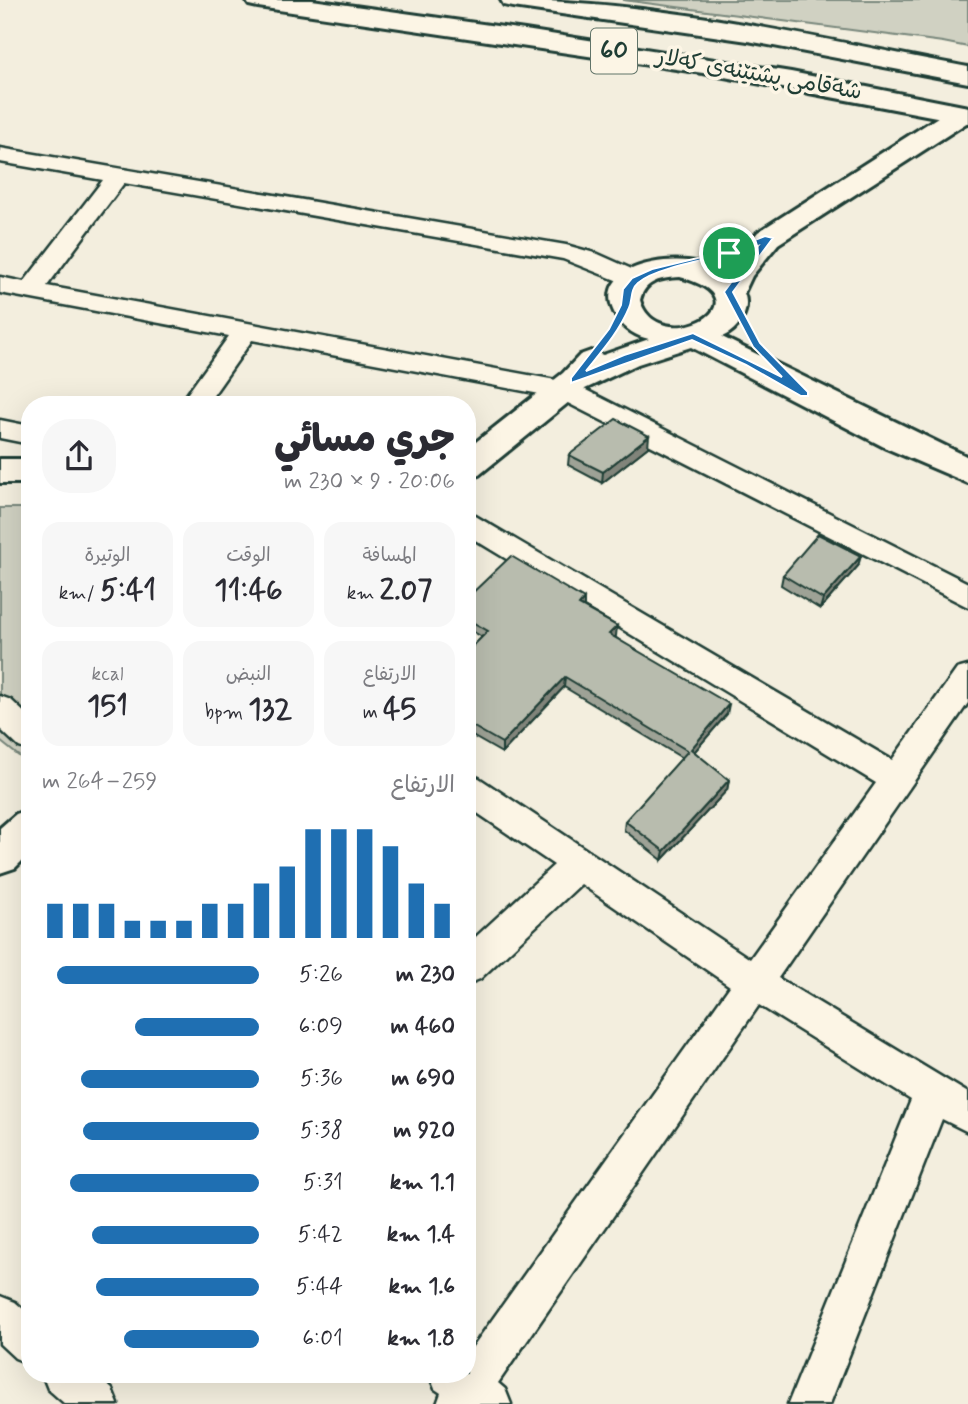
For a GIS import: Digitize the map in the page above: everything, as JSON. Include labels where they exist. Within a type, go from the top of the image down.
[{"type":"main road","name":"شەقامی پشتێنەی کەلار","points":[[258,0],[555,41],[812,82],[965,114]]},
{"type":"main road","name":"شەقامی پشتێنەی کەلار","points":[[513,0],[748,33],[968,75]]},
{"type":"main road","points":[[476,460],[568,385],[605,343],[631,292],[655,271],[720,256],[768,238],[965,114]]},
{"type":"main road","points":[[568,385],[627,357],[723,324],[731,314],[731,297],[739,273],[768,238]]},
{"type":"main road","points":[[671,268],[705,274],[731,297],[762,354],[805,394]]},
{"type":"main road","points":[[631,292],[636,321],[649,329],[674,336],[693,336],[874,430],[968,471]]},
{"type":"main road","points":[[0,471],[21,471]]},
{"type":"main road","points":[[0,855],[21,835]]},
{"type":"street","points":[[0,155],[566,252],[589,259],[631,292]]},
{"type":"street","points":[[30,291],[118,175]]},
{"type":"street","points":[[0,285],[568,385],[968,596]]},
{"type":"street","points":[[199,396],[247,329]]},
{"type":"street","points":[[0,429],[21,433]]},
{"type":"street","points":[[476,526],[896,779]]},
{"type":"street","points":[[476,1380],[968,678]]},
{"type":"street","points":[[0,709],[21,729]]},
{"type":"street","points":[[476,795],[755,983],[968,1114]]},
{"type":"street","points":[[476,960],[579,864]]},
{"type":"street","points":[[809,1404],[933,1093]]},
{"type":"street","points":[[0,1317],[21,1335]]},
{"type":"street","points":[[73,1383],[97,1404]]},
{"type":"shaded area","points":[[623,0],[968,0],[968,47],[943,42]]},
{"type":"shaded area","points":[[0,508],[21,508],[21,758],[0,741]]},
{"type":"building","points":[[616,419],[649,436],[603,472],[569,455]]},
{"type":"building","points":[[818,534],[861,556],[823,599],[783,575]]},
{"type":"building","points":[[511,556],[584,599],[579,605],[617,626],[609,634],[729,704],[691,749],[729,780],[664,851],[625,821],[688,751],[565,677],[502,743],[476,728],[476,643],[488,631],[476,624],[476,589]]},
{"type":"route","points":[[768,238],[739,273],[729,292],[762,354],[805,394],[693,336],[650,348],[574,380],[614,330],[626,305],[625,294],[631,284],[641,276],[655,271],[729,253],[768,238]]}]
